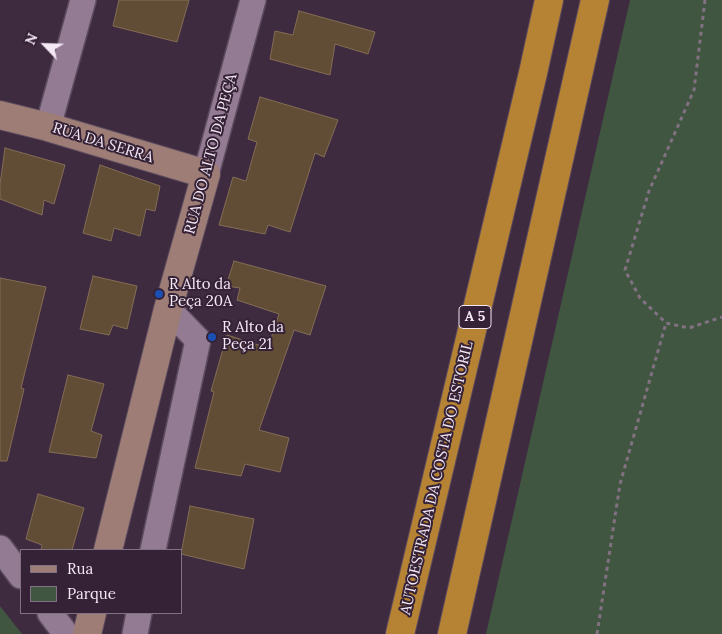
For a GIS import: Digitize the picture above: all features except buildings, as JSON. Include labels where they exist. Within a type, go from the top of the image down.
[{"type":"highway","name":"AUTOESTRADA DA COSTA DO ESTORIL","points":[[400,634],[549,0]]},
{"type":"highway","points":[[452,634],[595,0]]},
{"type":"street","points":[[48,127],[83,0]]},
{"type":"street","name":"RUA DO ALTO DA PEÇA","points":[[108,549],[168,309],[253,0]]},
{"type":"street","name":"RUA DA SERRA","points":[[0,115],[48,127],[206,174]]},
{"type":"street","points":[[153,549],[198,340],[168,309]]},
{"type":"street","points":[[0,548],[20,575]]},
{"type":"street","points":[[51,614],[66,634]]},
{"type":"street","points":[[87,634],[92,614]]},
{"type":"street","points":[[135,634],[139,614]]},
{"type":"path","points":[[705,0],[694,90],[649,191],[624,270],[640,298],[666,323],[689,328],[722,318]]},
{"type":"path","points":[[597,634],[620,484],[666,323]]},
{"type":"green space","points":[[630,0],[722,0],[722,634],[486,634]]},
{"type":"green space","points":[[0,606],[22,634],[0,634]]},
{"type":"place","name":"R Alto da Peça 20A","points":[[159,294]]},
{"type":"place","name":"R Alto da Peça 21","points":[[212,337]]}]
